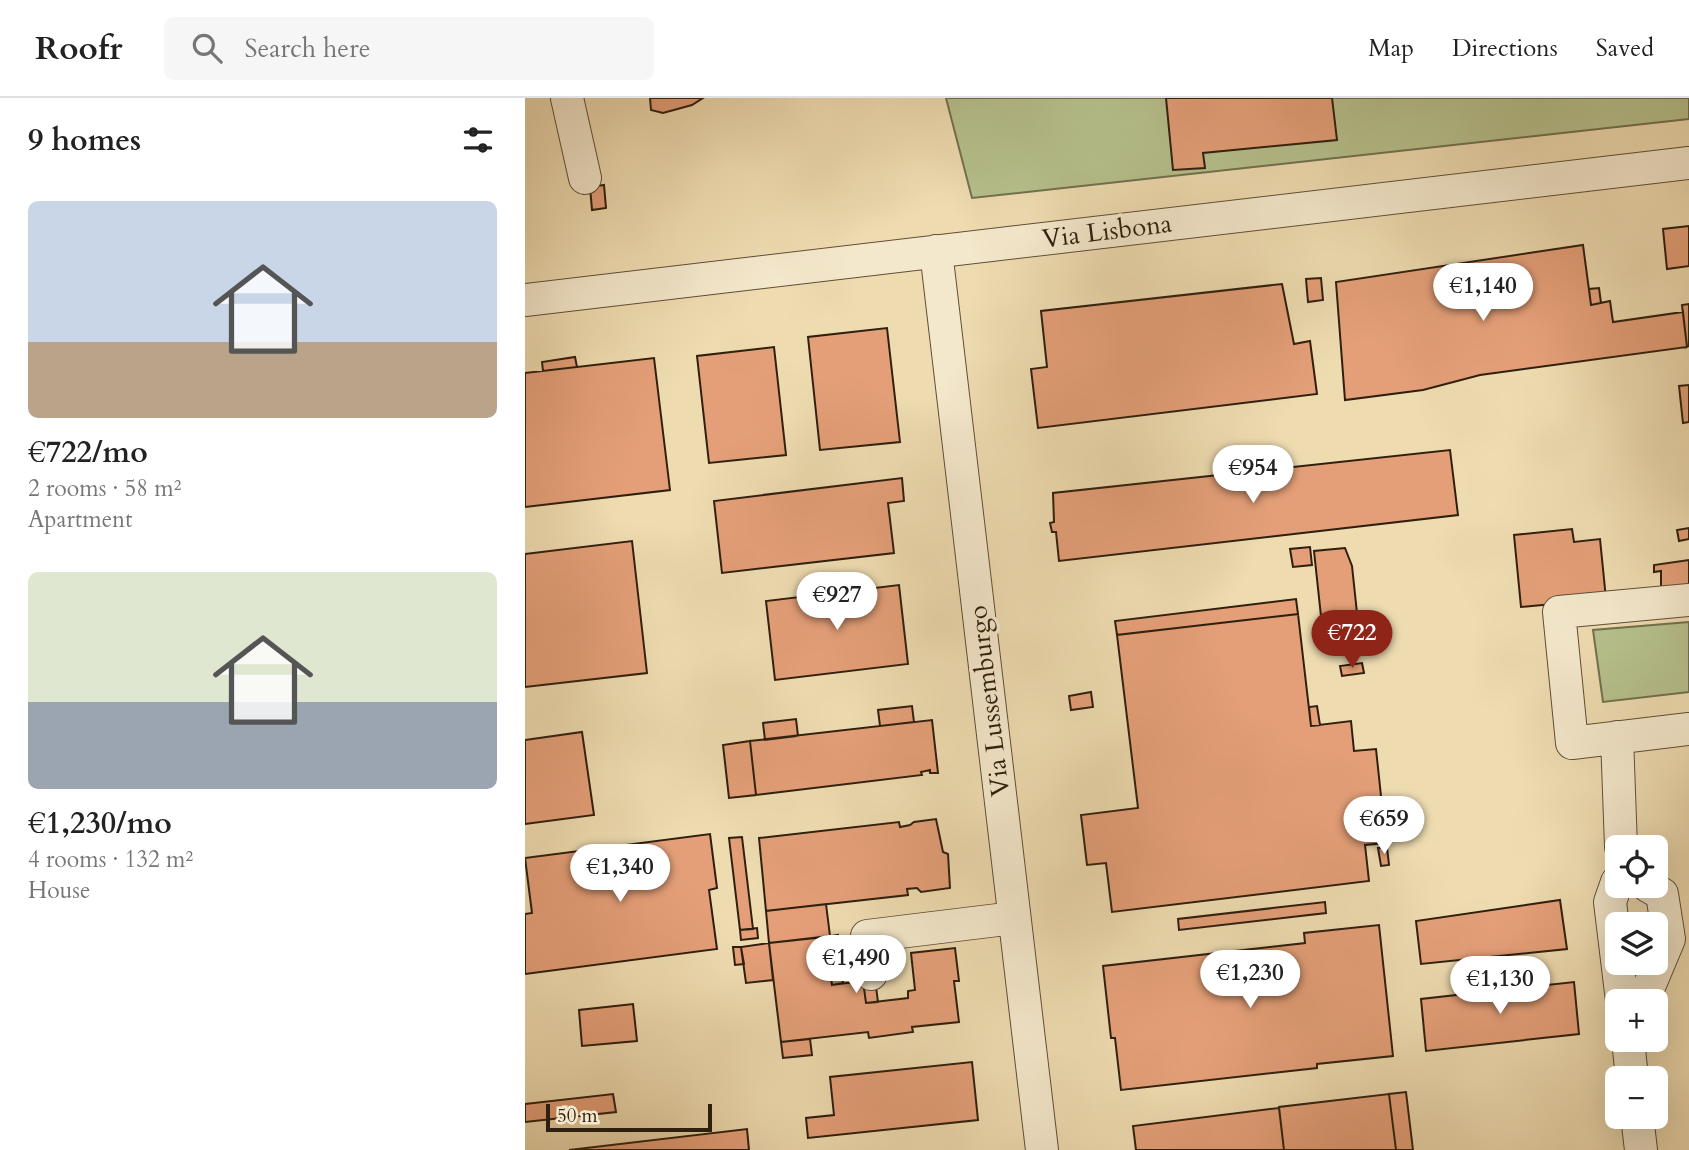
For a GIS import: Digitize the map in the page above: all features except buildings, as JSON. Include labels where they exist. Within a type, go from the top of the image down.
[{"type":"street","points":[[567,98],[585,178]]},
{"type":"street","name":"Via Lisbona","points":[[525,300],[1689,163]]},
{"type":"street","name":"Via Lussemburgo","points":[[936,251],[1042,1150]]},
{"type":"street","points":[[1689,600],[1559,612],[1572,743],[1689,729]]},
{"type":"street","points":[[1617,737],[1621,835]]},
{"type":"street","points":[[1611,898],[1621,989]]},
{"type":"street","points":[[1648,989],[1669,939],[1663,898]]},
{"type":"street","points":[[871,974],[867,936],[1014,918]]},
{"type":"street","points":[[1639,1129],[1641,1150]]},
{"type":"green space","points":[[946,98],[1689,98],[1689,119],[972,198]]},
{"type":"green space","points":[[1689,622],[1689,692],[1603,702],[1593,630]]}]
